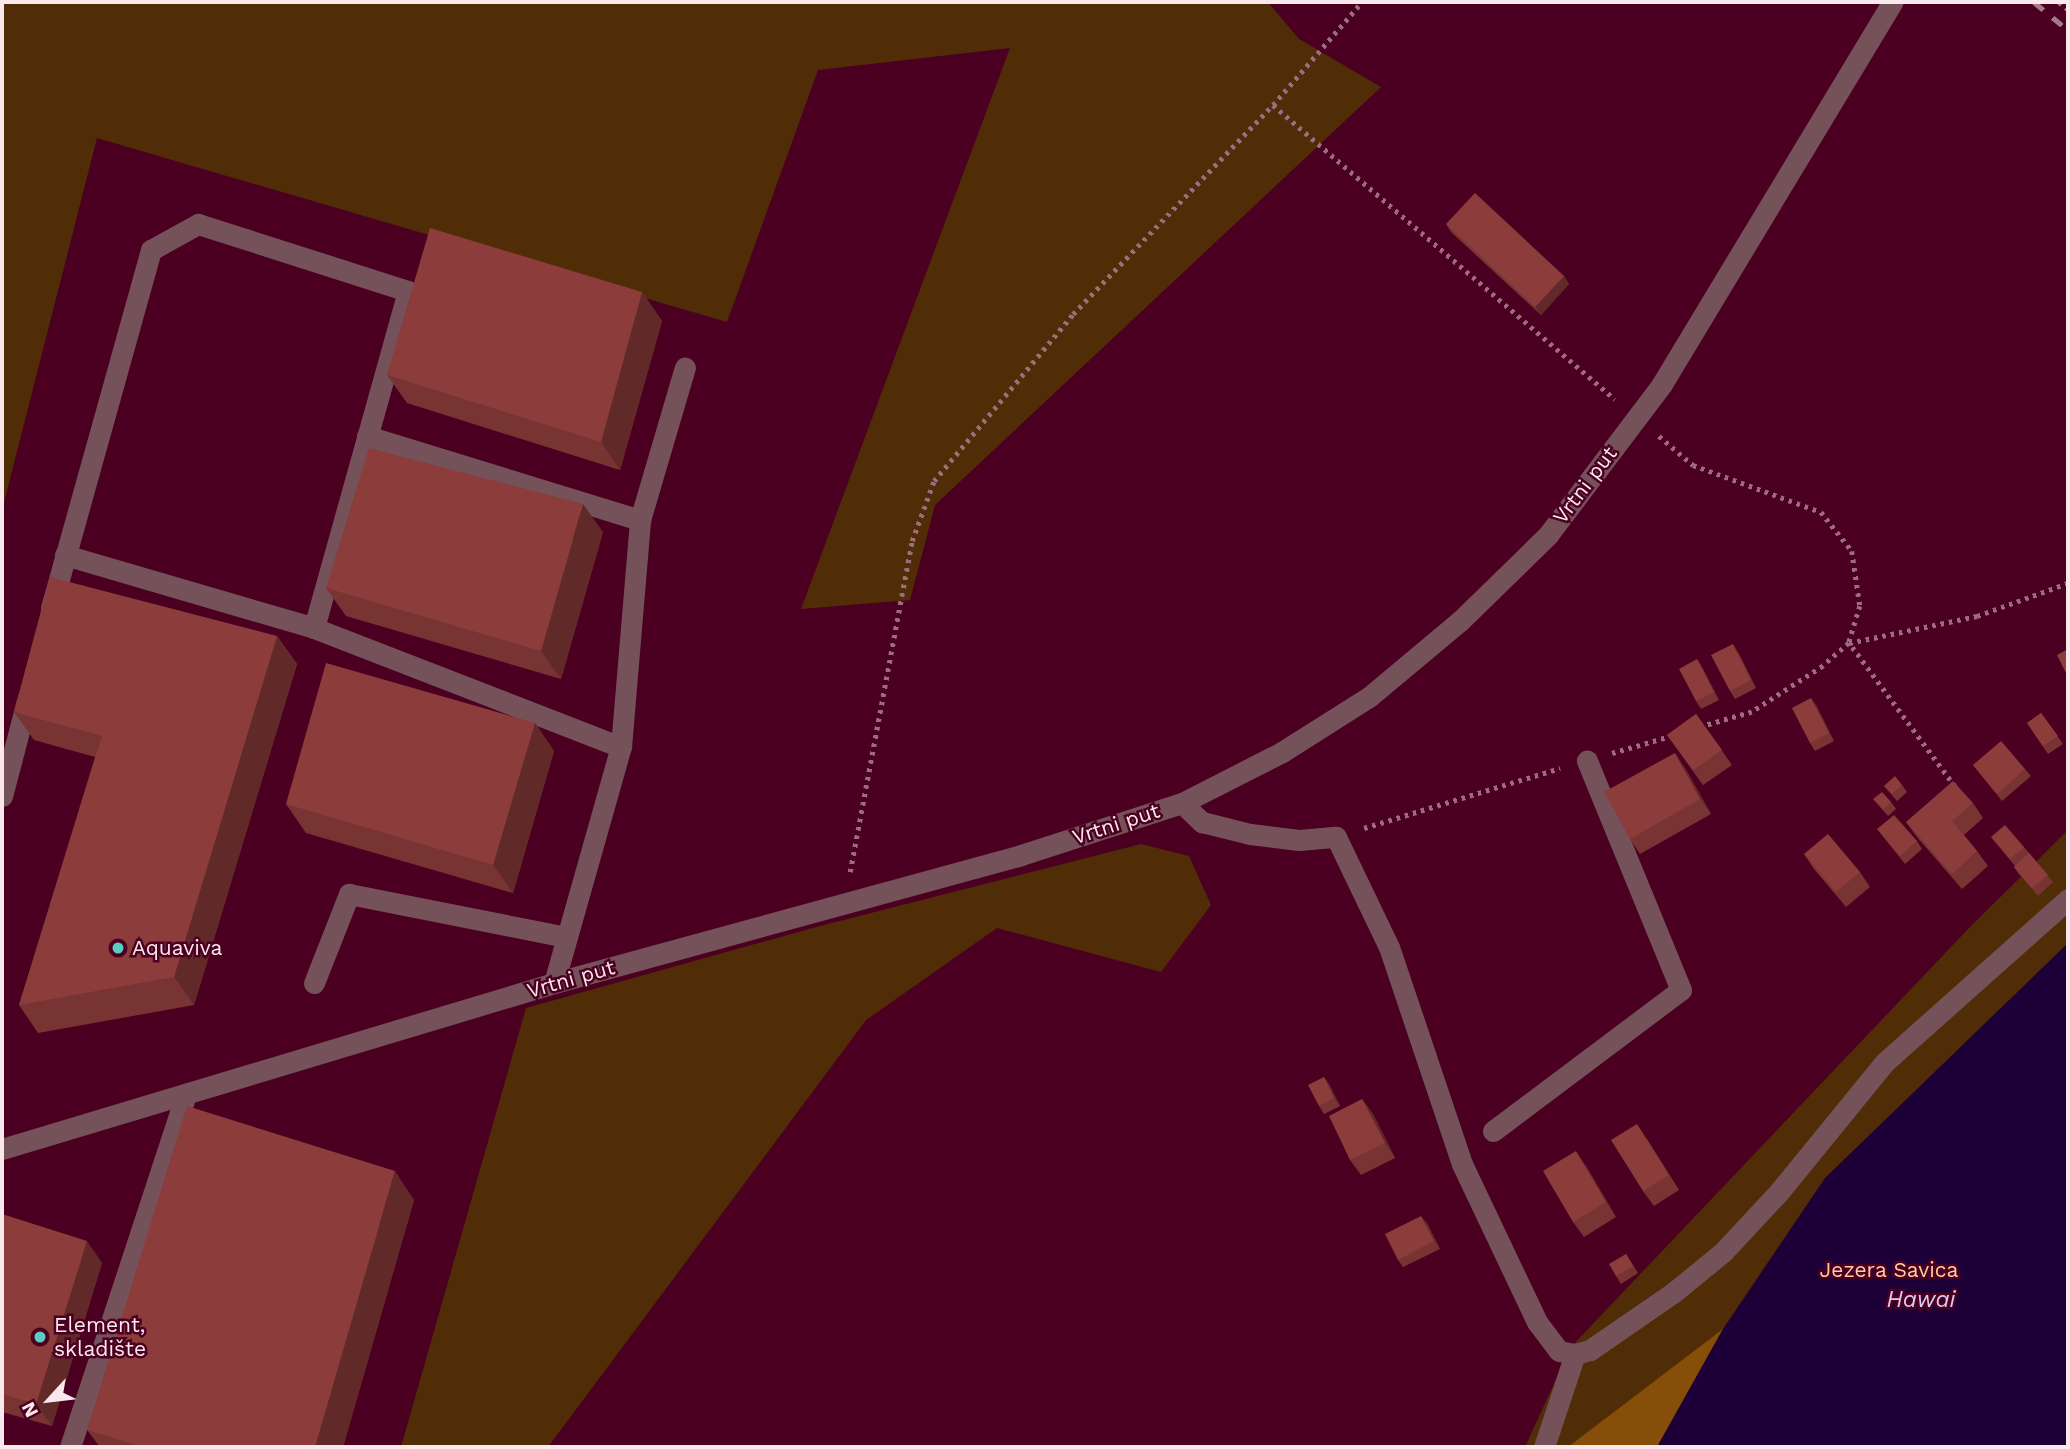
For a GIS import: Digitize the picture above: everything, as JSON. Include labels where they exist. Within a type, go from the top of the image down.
[{"type":"street","name":"Vrtni put","points":[[2,1149],[554,983],[1021,855],[1182,803],[1250,770],[1368,697],[1460,621],[1548,535],[1662,384],[1892,2]]},
{"type":"street","points":[[44,635],[151,250],[198,224],[408,291],[314,628]]},
{"type":"street","points":[[554,983],[621,747],[640,520],[685,367]]},
{"type":"street","points":[[367,436],[640,520]]},
{"type":"street","points":[[65,555],[314,628],[621,747]]},
{"type":"street","points":[[2,796],[33,676]]},
{"type":"street","points":[[1493,1131],[1681,990],[1587,761]]},
{"type":"street","points":[[1182,803],[1202,822],[1250,834],[1300,840],[1336,837],[1388,947],[1448,1128],[1504,1255],[1537,1322],[1559,1351],[1575,1354],[1590,1350],[1674,1292],[1723,1252],[1778,1193],[1885,1062],[2068,899]]},
{"type":"street","points":[[314,983],[349,894],[566,937]]},
{"type":"street","points":[[70,1447],[186,1094]]},
{"type":"street","points":[[1544,1447],[1575,1354]]},
{"type":"path","points":[[844,903],[912,541],[934,481],[1073,314],[1273,105],[1362,2]]},
{"type":"path","points":[[2059,2],[2068,9]]},
{"type":"path","points":[[1949,796],[1958,792],[1849,643],[1977,616],[2068,583]]},
{"type":"green space","points":[[2,2],[1268,2],[1299,39],[1381,87],[935,505],[910,600],[801,609],[1010,48],[818,70],[727,322],[97,138],[2,510]]},
{"type":"green space","name":"Hawai","points":[[2068,830],[2068,1447],[1525,1447],[1571,1347],[1969,928]]},
{"type":"green space","points":[[1141,844],[1189,856],[1211,905],[1161,972],[997,928],[866,1020],[548,1447],[401,1447],[526,1008],[820,926]]},
{"type":"shaded area","points":[[1723,1329],[1657,1447],[1568,1447]]},
{"type":"water","name":"Hawai","points":[[2068,943],[2068,1447],[1657,1447],[1723,1329],[1825,1178]]},
{"type":"building","points":[[1475,193],[1564,276],[1535,307],[1446,224]]},
{"type":"building","points":[[430,228],[642,292],[601,442],[387,375]]},
{"type":"building","points":[[369,448],[583,504],[541,651],[326,588]]},
{"type":"building","points":[[50,577],[277,636],[174,977],[19,1005],[102,736],[14,712]]},
{"type":"building","points":[[1733,644],[1751,680],[1730,691],[1711,655]]},
{"type":"building","points":[[2068,649],[2068,677],[2057,655]]},
{"type":"building","points":[[1697,659],[1714,692],[1696,701],[1679,669]]},
{"type":"building","points":[[326,663],[535,723],[493,865],[286,804]]},
{"type":"building","points":[[1811,698],[1829,733],[1810,743],[1792,708]]},
{"type":"building","points":[[2041,713],[2058,736],[2043,746],[2027,723]]},
{"type":"building","points":[[1696,714],[1722,750],[1693,770],[1667,735]]},
{"type":"building","points":[[2001,741],[2025,769],[1997,794],[1973,765]]},
{"type":"building","points":[[1675,753],[1700,799],[1630,839],[1604,792]]},
{"type":"building","points":[[1895,776],[1902,785],[1892,794],[1884,786]]},
{"type":"building","points":[[1953,781],[1973,803],[1952,821],[1977,851],[1952,874],[1906,822]]},
{"type":"building","points":[[1882,792],[1891,802],[1883,809],[1873,799]]},
{"type":"building","points":[[1894,815],[1917,841],[1900,856],[1877,829]]},
{"type":"building","points":[[2005,825],[2024,847],[2010,859],[1991,837]]},
{"type":"building","points":[[1828,834],[1860,872],[1836,892],[1804,854]]},
{"type":"building","points":[[2029,853],[2048,875],[2032,888],[2014,867]]},
{"type":"building","points":[[1324,1077],[1334,1098],[1319,1106],[1308,1085]]},
{"type":"building","points":[[1362,1099],[1385,1143],[1350,1160],[1329,1116]]},
{"type":"building","points":[[187,1106],[395,1171],[315,1447],[143,1447],[87,1430]]},
{"type":"building","points":[[1637,1124],[1669,1175],[1643,1191],[1611,1140]]},
{"type":"building","points":[[1576,1151],[1606,1202],[1573,1222],[1543,1171]]},
{"type":"building","name":"Element, skladište","points":[[2,1214],[87,1241],[36,1404],[2,1394]]},
{"type":"building","points":[[1421,1216],[1434,1241],[1398,1260],[1385,1234]]},
{"type":"building","points":[[1626,1254],[1633,1266],[1616,1276],[1609,1264]]},
{"type":"railway","points":[[2034,2],[2068,30]]},
{"type":"place","name":"Aquaviva","points":[[118,948]]},
{"type":"place","name":"Element, skladište","points":[[40,1337]]},
{"type":"park label","name":"Jezera Savica","points":[[1889,1270]]}]
